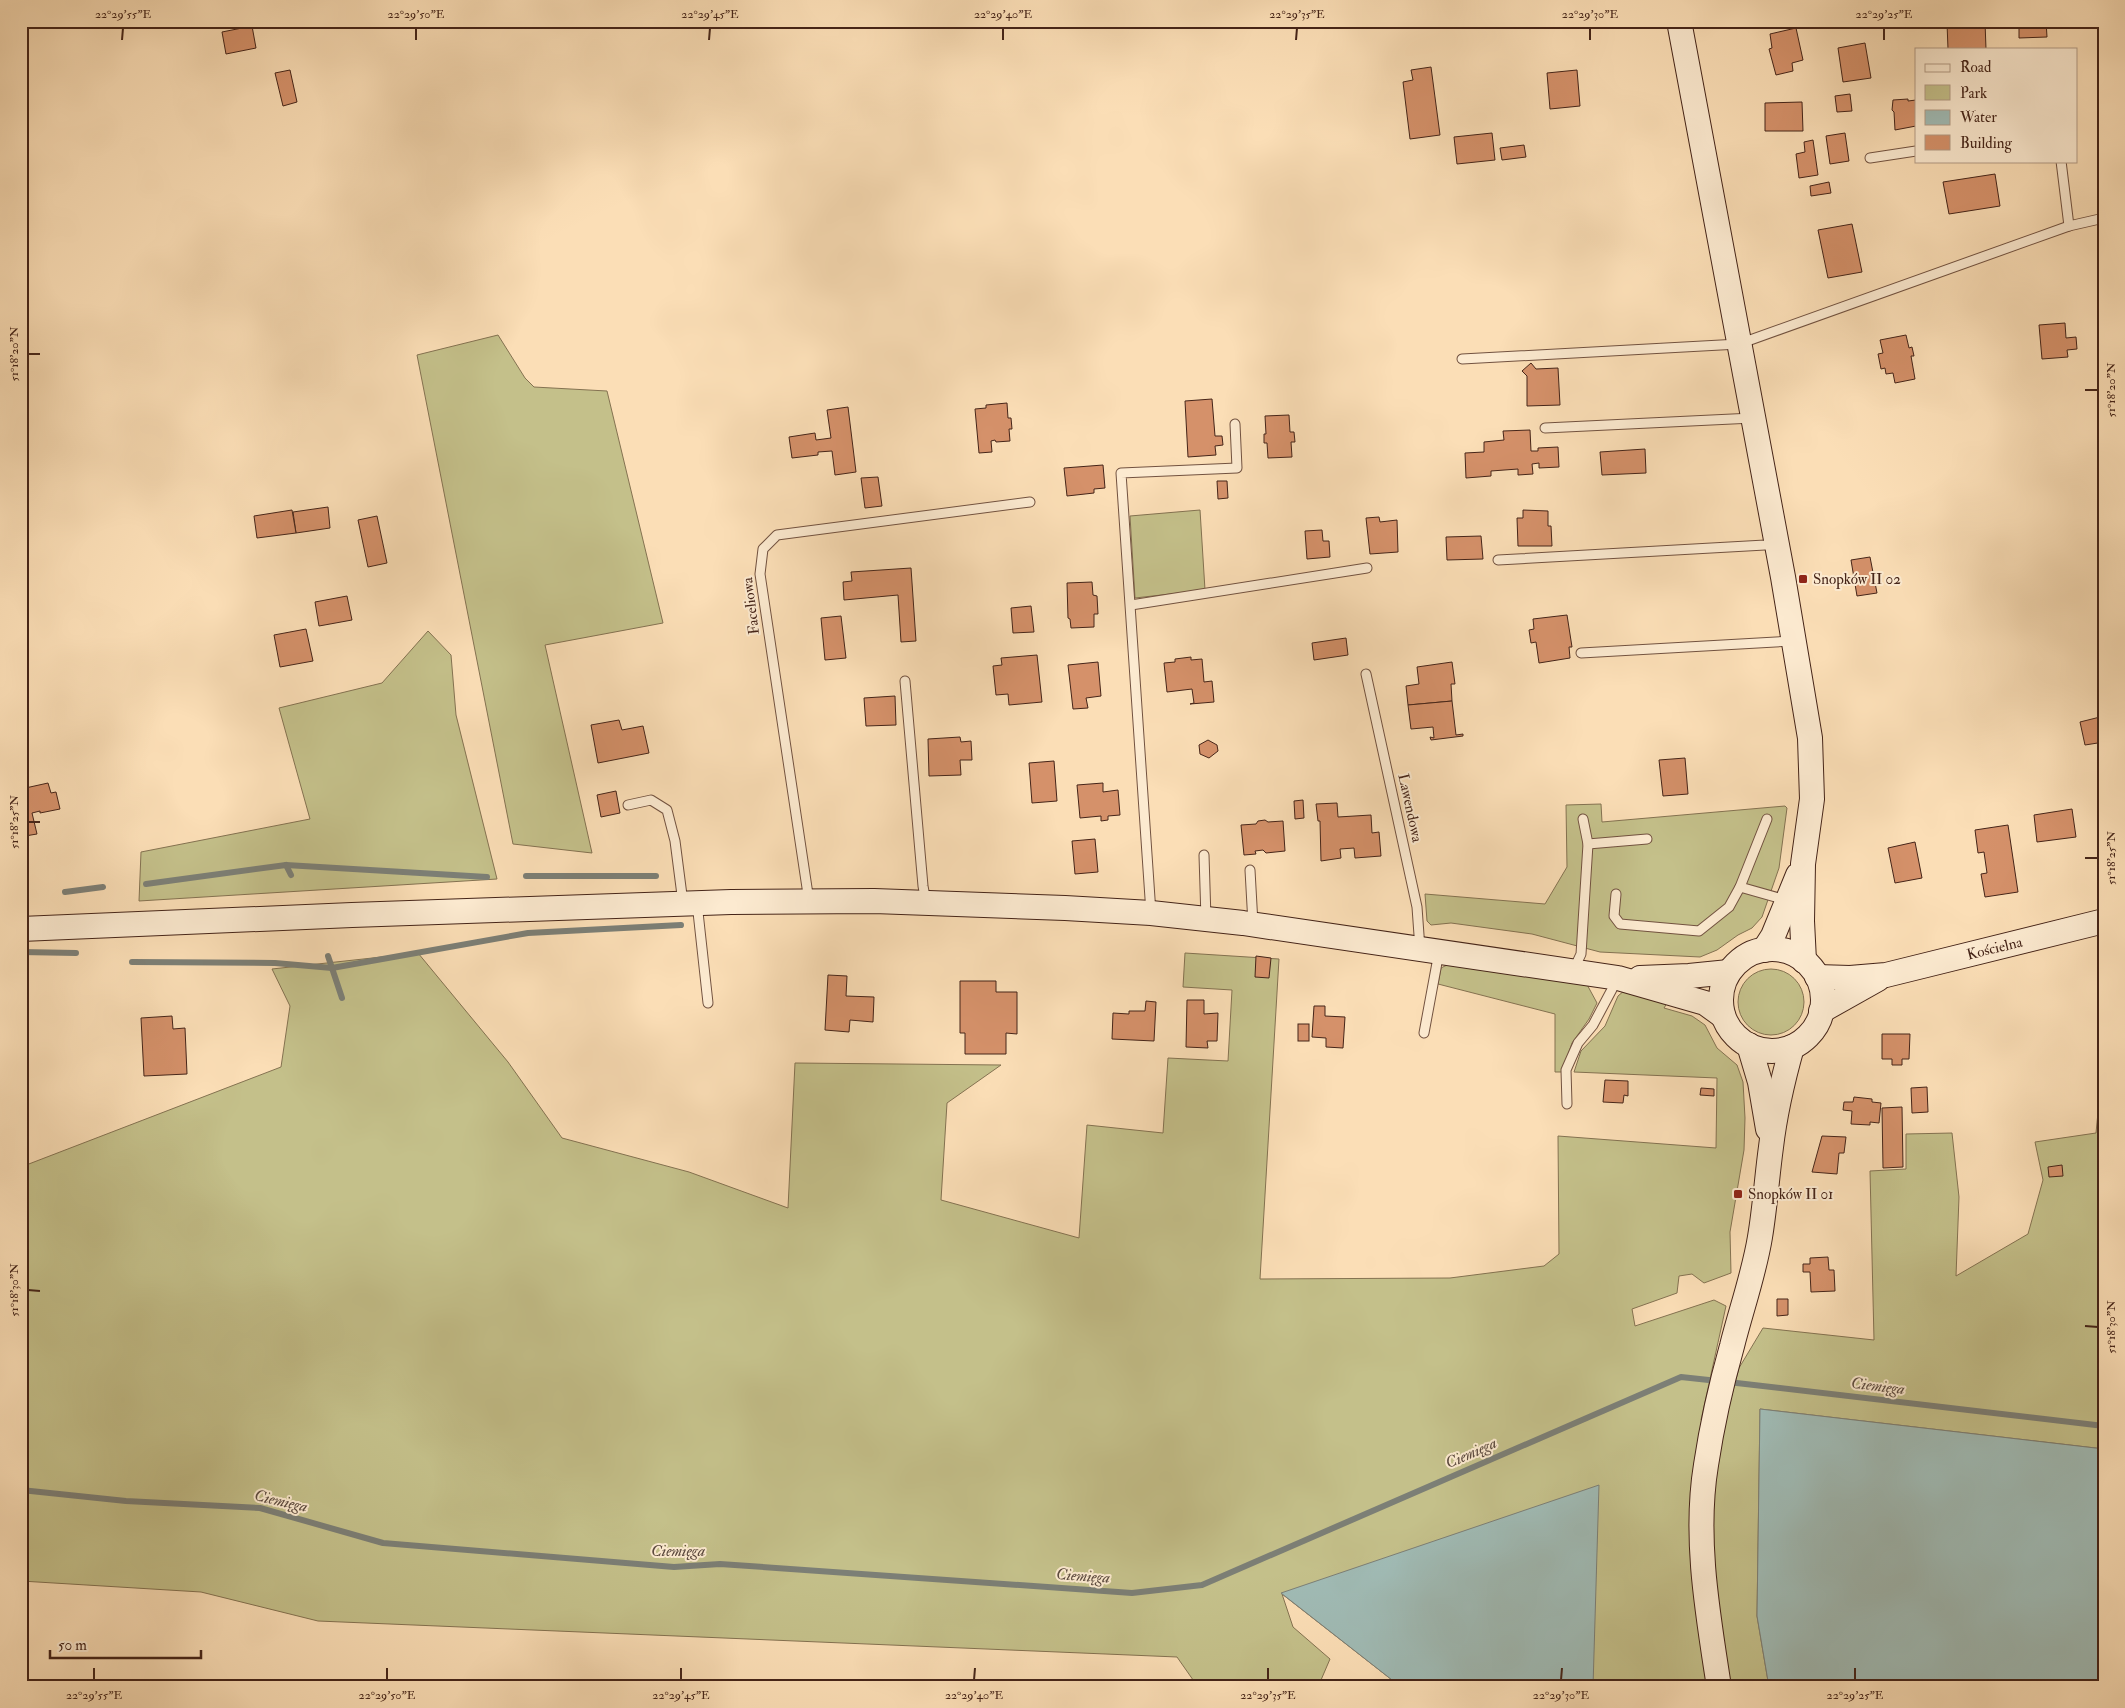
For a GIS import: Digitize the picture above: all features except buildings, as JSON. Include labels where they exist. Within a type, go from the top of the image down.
[{"type":"main road","points":[[1679,21],[1777,542],[1810,738],[1812,768],[1812,799],[1803,864],[1802,921],[1811,969],[1823,999],[1821,1011],[1814,1028],[1808,1036],[1792,1047],[1770,1051],[1749,1045],[1738,1038],[1729,1028],[1723,1016],[1721,993],[1729,972],[1744,957],[1764,950],[1786,951],[1811,969]]},
{"type":"main road","points":[[1764,950],[1773,936],[1803,864]]},
{"type":"main road","points":[[21,929],[690,903],[926,902],[1151,914],[1253,925],[1429,950],[1618,978],[1705,1003],[1723,1016]]},
{"type":"main road","name":"Kościelna","points":[[1811,969],[1850,978],[1886,975],[2104,921]]},
{"type":"main road","points":[[1618,978],[1689,976],[1729,972]]},
{"type":"main road","name":"Kościelna","points":[[1821,1011],[1886,975]]},
{"type":"main road","points":[[1749,1045],[1760,1082],[1771,1145]]},
{"type":"main road","points":[[1719,1687],[1708,1606],[1702,1521],[1706,1466],[1732,1345],[1747,1296],[1760,1236],[1771,1145],[1783,1081],[1792,1047]]},
{"type":"lane","points":[[1870,158],[1915,151]]},
{"type":"lane","points":[[2061,162],[2069,226]]},
{"type":"lane","points":[[1462,359],[1739,344],[2069,226],[2104,218]]},
{"type":"lane","points":[[1544,428],[1754,418]]},
{"type":"lane","points":[[1151,914],[1121,473],[1237,468],[1234,424]]},
{"type":"lane","name":"Faceliowa","points":[[809,901],[760,574],[763,549],[777,535],[1030,502]]},
{"type":"lane","points":[[1498,560],[1765,546],[1777,542]]},
{"type":"lane","points":[[1130,604],[1367,568]]},
{"type":"lane","points":[[1581,653],[1794,641]]},
{"type":"lane","name":"Lawendowa","points":[[1366,674],[1417,907],[1429,950],[1424,1032]]},
{"type":"lane","points":[[905,680],[922,886],[926,902]]},
{"type":"lane","points":[[628,804],[651,800],[667,810],[690,903],[708,1003]]},
{"type":"lane","points":[[1573,971],[1581,954],[1588,844],[1583,819]]},
{"type":"lane","points":[[1616,894],[1614,916],[1620,924],[1699,931],[1729,907],[1740,887],[1767,819]]},
{"type":"lane","points":[[1588,844],[1647,839]]},
{"type":"lane","points":[[1204,855],[1206,920]]},
{"type":"lane","points":[[1250,870],[1253,925]]},
{"type":"lane","points":[[1740,887],[1787,900]]},
{"type":"lane","points":[[1566,1104],[1566,1070],[1578,1043],[1593,1025],[1618,978]]},
{"type":"green space","points":[[498,335],[525,378],[534,387],[607,391],[663,623],[545,645],[592,853],[513,844],[417,355]]},
{"type":"green space","points":[[1200,510],[1205,590],[1135,598],[1130,516]]},
{"type":"green space","points":[[428,631],[451,655],[456,715],[497,879],[139,901],[141,852],[310,819],[279,708],[382,683]]},
{"type":"green space","points":[[1601,804],[1602,822],[1785,806],[1787,808],[1779,868],[1762,917],[1752,928],[1738,935],[1717,950],[1700,957],[1600,952],[1532,934],[1451,923],[1431,925],[1427,921],[1425,894],[1545,904],[1567,867],[1566,805]]},
{"type":"green space","points":[[418,953],[508,1062],[562,1138],[689,1172],[788,1208],[795,1063],[1001,1065],[947,1103],[941,1200],[1079,1238],[1087,1125],[1163,1133],[1168,1058],[1228,1061],[1232,990],[1183,987],[1185,953],[1279,959],[1260,1279],[1450,1278],[1544,1266],[1559,1254],[1558,1136],[1716,1148],[1717,1078],[1574,1072],[1581,1051],[1605,1026],[1618,996],[1625,990],[1669,1000],[1664,1008],[1692,1016],[1705,1025],[1717,1048],[1737,1065],[1743,1082],[1744,1150],[1730,1232],[1731,1273],[1704,1283],[1692,1274],[1679,1276],[1677,1293],[1632,1309],[1635,1326],[1714,1300],[1726,1306],[1701,1420],[1723,1429],[1739,1368],[1763,1328],[1874,1340],[1870,1171],[1906,1169],[1906,1134],[1952,1133],[1959,1197],[1956,1276],[2028,1234],[2043,1180],[2035,1142],[2096,1133],[2104,1050],[2104,1449],[1760,1409],[1757,1616],[1769,1687],[1401,1687],[1282,1594],[1293,1627],[1330,1659],[1318,1687],[1290,1687],[1262,1680],[1254,1687],[1198,1687],[1177,1657],[318,1621],[201,1592],[21,1581],[21,1167],[281,1067],[290,1006],[272,969]]},
{"type":"green space","points":[[1451,963],[1584,979],[1597,1003],[1589,1019],[1572,1043],[1562,1072],[1555,1072],[1555,1014],[1438,984],[1441,968]]},
{"type":"green space","points":[[1771,969],[1783,972],[1794,979],[1801,990],[1804,1002],[1801,1014],[1794,1025],[1783,1032],[1771,1035],[1759,1032],[1748,1025],[1741,1014],[1738,1002],[1741,990],[1748,979],[1759,972]]},
{"type":"water","points":[[1760,1409],[2104,1449],[2104,1687],[1769,1687],[1757,1616]]},
{"type":"water","points":[[1599,1485],[1593,1687],[1401,1687],[1281,1593]]},
{"type":"waterway","points":[[286,865],[291,875]]},
{"type":"waterway","points":[[146,884],[286,865],[487,877]]},
{"type":"waterway","points":[[526,876],[656,876]]},
{"type":"waterway","points":[[65,892],[103,887]]},
{"type":"waterway","points":[[132,962],[275,963],[332,968],[528,933],[681,925]]},
{"type":"waterway","points":[[21,952],[76,953]]},
{"type":"waterway","points":[[328,956],[342,998]]},
{"type":"waterway","name":"Ciemięga","points":[[21,1490],[126,1501],[260,1508],[383,1543],[674,1567],[720,1564],[1132,1593],[1202,1585],[1681,1377],[1718,1381]]},
{"type":"waterway","name":"Ciemięga","points":[[1728,1382],[2104,1426]]},
{"type":"place","name":"Snopków II 02","points":[[1803,579]]},
{"type":"place","name":"Snopków II 01","points":[[1738,1194]]}]
